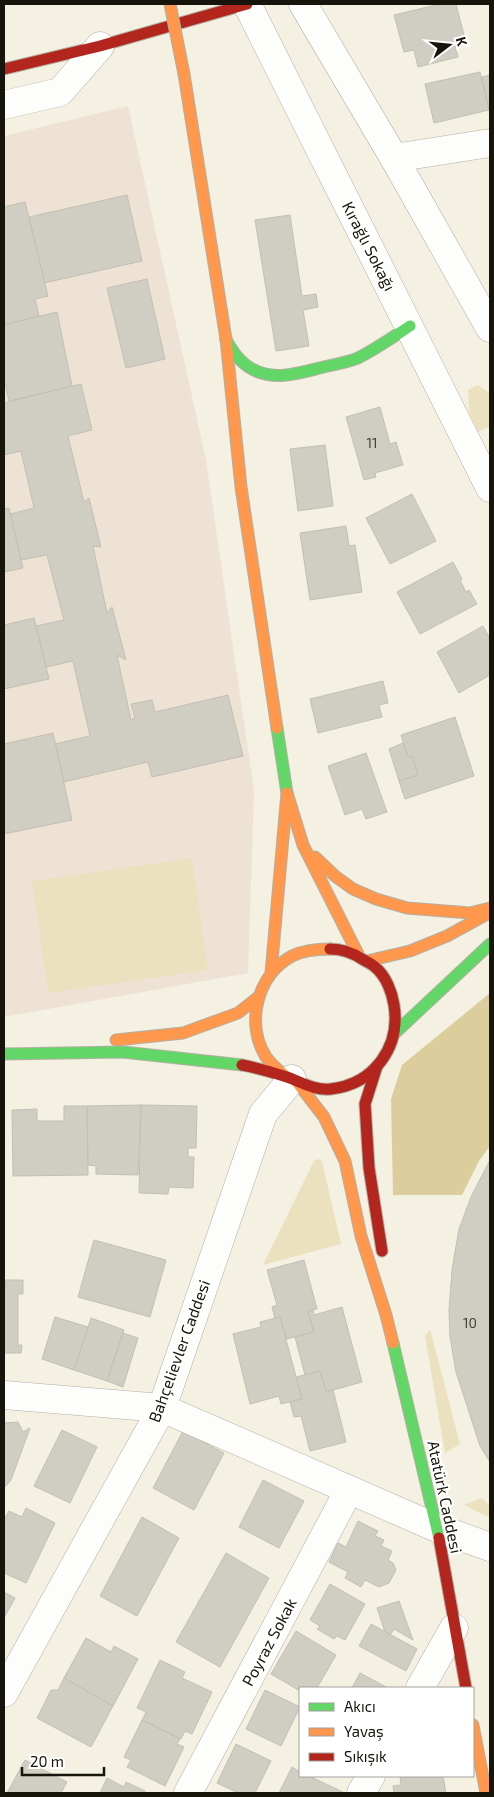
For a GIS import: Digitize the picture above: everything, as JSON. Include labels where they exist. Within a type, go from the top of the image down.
[{"type":"main road","points":[[170,4],[184,74],[226,339],[241,487],[287,793],[303,845],[363,958]]},
{"type":"main road","points":[[4,69],[100,46],[248,4]]},
{"type":"main road","points":[[226,339],[232,352],[241,364],[257,373],[276,376],[310,371],[356,359],[410,326]]},
{"type":"main road","points":[[271,973],[287,793]]},
{"type":"main road","points":[[303,845],[335,876],[354,889],[376,899],[407,908],[470,914],[490,908]]},
{"type":"main road","points":[[363,958],[410,951],[447,936],[490,912]]},
{"type":"main road","points":[[395,1033],[490,944]]},
{"type":"main road","points":[[4,1052],[117,1052],[239,1064],[291,1079],[306,1086],[329,1089],[352,1084],[377,1066],[386,1054],[395,1033],[396,1010],[390,988],[376,969],[363,958],[340,949],[319,947],[298,952],[280,963],[266,979],[258,998],[255,1019],[258,1040],[269,1060],[291,1079],[307,1093],[324,1117],[345,1161],[361,1236],[386,1315]]},
{"type":"main road","points":[[4,1052],[184,1033],[238,1013],[258,998]]},
{"type":"main road","points":[[377,1066],[365,1104],[369,1168],[385,1271],[386,1315]]},
{"type":"main road","name":"Atatürk Caddesi","points":[[386,1315],[437,1528],[466,1687]]},
{"type":"main road","points":[[474,1730],[486,1793]]},
{"type":"street","name":"Kırağlı Sokağı","points":[[248,4],[490,488]]},
{"type":"street","points":[[303,4],[394,158],[490,328]]},
{"type":"street","points":[[4,105],[60,92],[100,46]]},
{"type":"street","points":[[394,158],[490,143]]},
{"type":"street","name":"Bahçelievler Caddesi","points":[[4,1694],[162,1408],[263,1114],[291,1079]]},
{"type":"street","points":[[4,1395],[162,1408],[437,1528],[490,1547]]},
{"type":"street","name":"Poyraz Sokak","points":[[188,1793],[349,1490]]},
{"type":"street","points":[[421,1687],[454,1628]]},
{"type":"street","points":[[361,1793],[370,1777]]},
{"type":"shaded area","points":[[128,106],[206,460],[254,791],[248,973],[4,1017],[4,136]]},
{"type":"shaded area","points":[[478,385],[490,393],[490,426],[478,432],[469,412],[468,390]]},
{"type":"shaded area","points":[[192,858],[208,970],[48,993],[32,881]]},
{"type":"shaded area","points":[[490,993],[490,1146],[479,1161],[462,1195],[393,1195],[391,1099],[402,1065]]},
{"type":"shaded area","points":[[318,1159],[322,1161],[341,1244],[263,1265],[314,1161]]},
{"type":"shaded area","points":[[430,1329],[460,1444],[445,1453],[425,1336]]},
{"type":"shaded area","points":[[482,1498],[490,1506],[490,1518],[464,1505]]},
{"type":"building","points":[[440,4],[456,4],[466,43],[455,46],[458,57],[418,67],[414,50],[404,52],[394,15]]},
{"type":"building","points":[[480,72],[489,110],[434,123],[425,84]]},
{"type":"building","points":[[490,75],[490,109],[489,110],[482,77]]},
{"type":"building","points":[[127,195],[142,261],[44,283],[29,217]]},
{"type":"building","points":[[25,202],[48,296],[35,299],[39,316],[4,325],[4,207]]},
{"type":"building","points":[[290,215],[302,296],[316,294],[318,307],[303,310],[309,346],[276,351],[255,220]]},
{"type":"building","points":[[147,279],[165,359],[126,368],[107,288]]},
{"type":"building","points":[[57,312],[72,386],[9,401],[4,380],[4,325]]},
{"type":"building","points":[[81,384],[92,430],[68,436],[84,502],[89,498],[101,547],[93,546],[107,613],[112,607],[126,660],[117,655],[131,720],[135,718],[131,704],[152,700],[155,712],[228,695],[243,756],[152,777],[148,762],[64,782],[55,744],[90,736],[73,661],[46,667],[36,626],[64,620],[47,555],[21,560],[10,514],[34,508],[21,451],[4,455],[4,403]]},
{"type":"building","points":[[380,407],[390,444],[396,442],[403,465],[375,473],[376,477],[364,480],[346,417]]},
{"type":"building","points":[[325,445],[333,506],[298,511],[290,449]]},
{"type":"building","points":[[412,494],[436,541],[390,564],[366,518]]},
{"type":"building","points":[[9,508],[23,568],[4,572],[4,509]]},
{"type":"building","points":[[346,526],[349,546],[355,545],[362,592],[310,600],[300,533]]},
{"type":"building","points":[[453,562],[466,592],[469,590],[477,604],[420,634],[397,592]]},
{"type":"building","points":[[34,618],[49,679],[4,689],[4,625]]},
{"type":"building","points":[[483,626],[490,639],[490,675],[459,693],[437,652]]},
{"type":"building","points":[[383,681],[388,703],[379,705],[382,717],[318,733],[310,699]]},
{"type":"building","points":[[455,717],[474,776],[405,799],[399,781],[418,775],[412,756],[408,757],[401,735]]},
{"type":"building","points":[[53,733],[72,820],[4,834],[4,744]]},
{"type":"building","points":[[403,743],[408,757],[412,756],[418,775],[399,781],[389,749]]},
{"type":"building","points":[[366,753],[387,812],[366,819],[362,809],[345,815],[328,766]]},
{"type":"building","points":[[141,1105],[197,1106],[196,1148],[188,1148],[188,1157],[194,1157],[193,1188],[169,1187],[168,1194],[139,1193]]},
{"type":"building","points":[[141,1105],[138,1175],[96,1174],[96,1166],[88,1165],[87,1106]]},
{"type":"building","points":[[64,1106],[87,1106],[88,1175],[13,1176],[12,1110],[37,1109],[37,1121],[64,1121]]},
{"type":"building","points":[[490,1160],[490,1462],[480,1446],[456,1372],[450,1337],[449,1310],[452,1270],[459,1229],[471,1197]]},
{"type":"building","points":[[94,1240],[166,1260],[150,1317],[78,1297]]},
{"type":"building","points":[[304,1260],[317,1309],[308,1311],[314,1332],[287,1339],[280,1317],[275,1319],[272,1307],[277,1305],[267,1270]]},
{"type":"building","points":[[5,1280],[23,1280],[23,1294],[18,1294],[18,1345],[22,1345],[21,1353],[4,1353]]},
{"type":"building","points":[[342,1307],[362,1382],[326,1392],[320,1371],[305,1375],[295,1337],[314,1332],[308,1311],[313,1310],[314,1315]]},
{"type":"building","points":[[55,1317],[88,1327],[74,1370],[42,1359]]},
{"type":"building","points":[[280,1317],[302,1399],[281,1404],[279,1396],[250,1404],[233,1334],[261,1327],[260,1322]]},
{"type":"building","points":[[91,1318],[124,1330],[107,1381],[74,1370]]},
{"type":"building","points":[[123,1333],[138,1338],[123,1387],[107,1381]]},
{"type":"building","points":[[320,1371],[326,1392],[333,1390],[346,1442],[310,1451],[301,1416],[294,1417],[290,1402],[302,1399],[296,1377]]},
{"type":"building","points":[[18,1422],[23,1432],[30,1428],[11,1480],[4,1488],[4,1423]]},
{"type":"building","points":[[62,1430],[97,1447],[70,1503],[34,1486]]},
{"type":"building","points":[[183,1431],[224,1453],[194,1510],[153,1488]]},
{"type":"building","points":[[263,1480],[304,1501],[279,1548],[239,1527]]},
{"type":"building","points":[[26,1508],[55,1523],[26,1583],[4,1573],[4,1519],[9,1511],[22,1517]]},
{"type":"building","points":[[142,1517],[179,1538],[137,1616],[100,1596]]},
{"type":"building","points":[[358,1521],[378,1531],[375,1536],[384,1540],[381,1546],[392,1551],[388,1560],[393,1563],[396,1570],[389,1583],[379,1587],[365,1580],[361,1587],[345,1578],[348,1572],[329,1562],[338,1543],[346,1547]]},
{"type":"building","points":[[226,1553],[269,1578],[220,1667],[176,1642]]},
{"type":"building","points":[[330,1584],[365,1604],[345,1640],[337,1636],[334,1639],[317,1629],[320,1626],[310,1620]]},
{"type":"building","points":[[4,1592],[15,1598],[4,1618]]},
{"type":"building","points":[[399,1601],[413,1640],[394,1629],[390,1635],[385,1632],[377,1608]]},
{"type":"building","points":[[371,1624],[417,1649],[406,1671],[359,1646]]},
{"type":"building","points":[[296,1631],[336,1655],[318,1687],[299,1687],[299,1690],[271,1674]]},
{"type":"building","points":[[86,1638],[111,1652],[114,1646],[138,1659],[113,1706],[64,1678]]},
{"type":"building","points":[[160,1660],[185,1672],[182,1678],[212,1692],[192,1734],[185,1731],[181,1739],[142,1720],[146,1712],[137,1708]]},
{"type":"building","points":[[360,1673],[386,1687],[353,1687]]},
{"type":"building","points":[[64,1678],[113,1706],[91,1747],[37,1718],[51,1690],[58,1690]]},
{"type":"building","points":[[265,1690],[299,1707],[281,1746],[246,1729]]},
{"type":"building","points":[[142,1720],[180,1739],[177,1744],[184,1747],[165,1786],[127,1767],[131,1760],[124,1757]]},
{"type":"building","points":[[236,1744],[271,1761],[255,1793],[238,1793],[217,1783]]},
{"type":"building","points":[[25,1760],[67,1782],[61,1793],[7,1793]]},
{"type":"building","points":[[292,1767],[299,1771],[299,1777],[311,1777],[343,1792],[342,1793],[279,1793]]},
{"type":"building","points":[[400,1777],[443,1777],[446,1793],[394,1793],[393,1786],[401,1785]]},
{"type":"building","points":[[107,1778],[124,1787],[126,1782],[145,1791],[144,1793],[100,1793]]},
{"type":"traffic: fast","points":[[226,340],[238,357],[249,367],[263,373],[281,375],[301,373],[358,358],[410,326]]},
{"type":"traffic: fast","points":[[277,728],[287,793]]},
{"type":"traffic: fast","points":[[395,1033],[490,944]]},
{"type":"traffic: fast","points":[[4,1054],[123,1052],[242,1065]]},
{"type":"traffic: fast","points":[[393,1343],[439,1538]]},
{"type":"traffic: slow","points":[[170,4],[184,74],[226,339]]},
{"type":"traffic: slow","points":[[226,339],[241,487],[277,728]]},
{"type":"traffic: slow","points":[[271,973],[287,793],[303,845],[359,956]]},
{"type":"traffic: slow","points":[[315,857],[335,876],[353,889],[376,899],[407,908],[470,913],[490,908]]},
{"type":"traffic: slow","points":[[367,961],[410,951],[447,936],[489,913]]},
{"type":"traffic: slow","points":[[285,1076],[268,1060],[260,1044],[256,1030],[258,1001],[270,975],[280,964],[301,952],[330,949]]},
{"type":"traffic: slow","points":[[116,1040],[183,1033],[238,1013],[257,998]]},
{"type":"traffic: slow","points":[[297,1082],[324,1117],[345,1161],[361,1236],[393,1343]]},
{"type":"traffic: slow","points":[[474,1730],[486,1793]]},
{"type":"traffic: jam","points":[[4,69],[100,46],[247,4]]},
{"type":"traffic: jam","points":[[242,1065],[281,1075],[314,1087],[331,1089],[346,1086],[360,1080],[381,1061],[393,1035],[395,1020],[394,1005],[388,984],[379,971],[371,964],[351,953],[330,949]]},
{"type":"traffic: jam","points":[[377,1066],[365,1104],[369,1168],[382,1251]]},
{"type":"traffic: jam","points":[[439,1538],[466,1687]]}]
